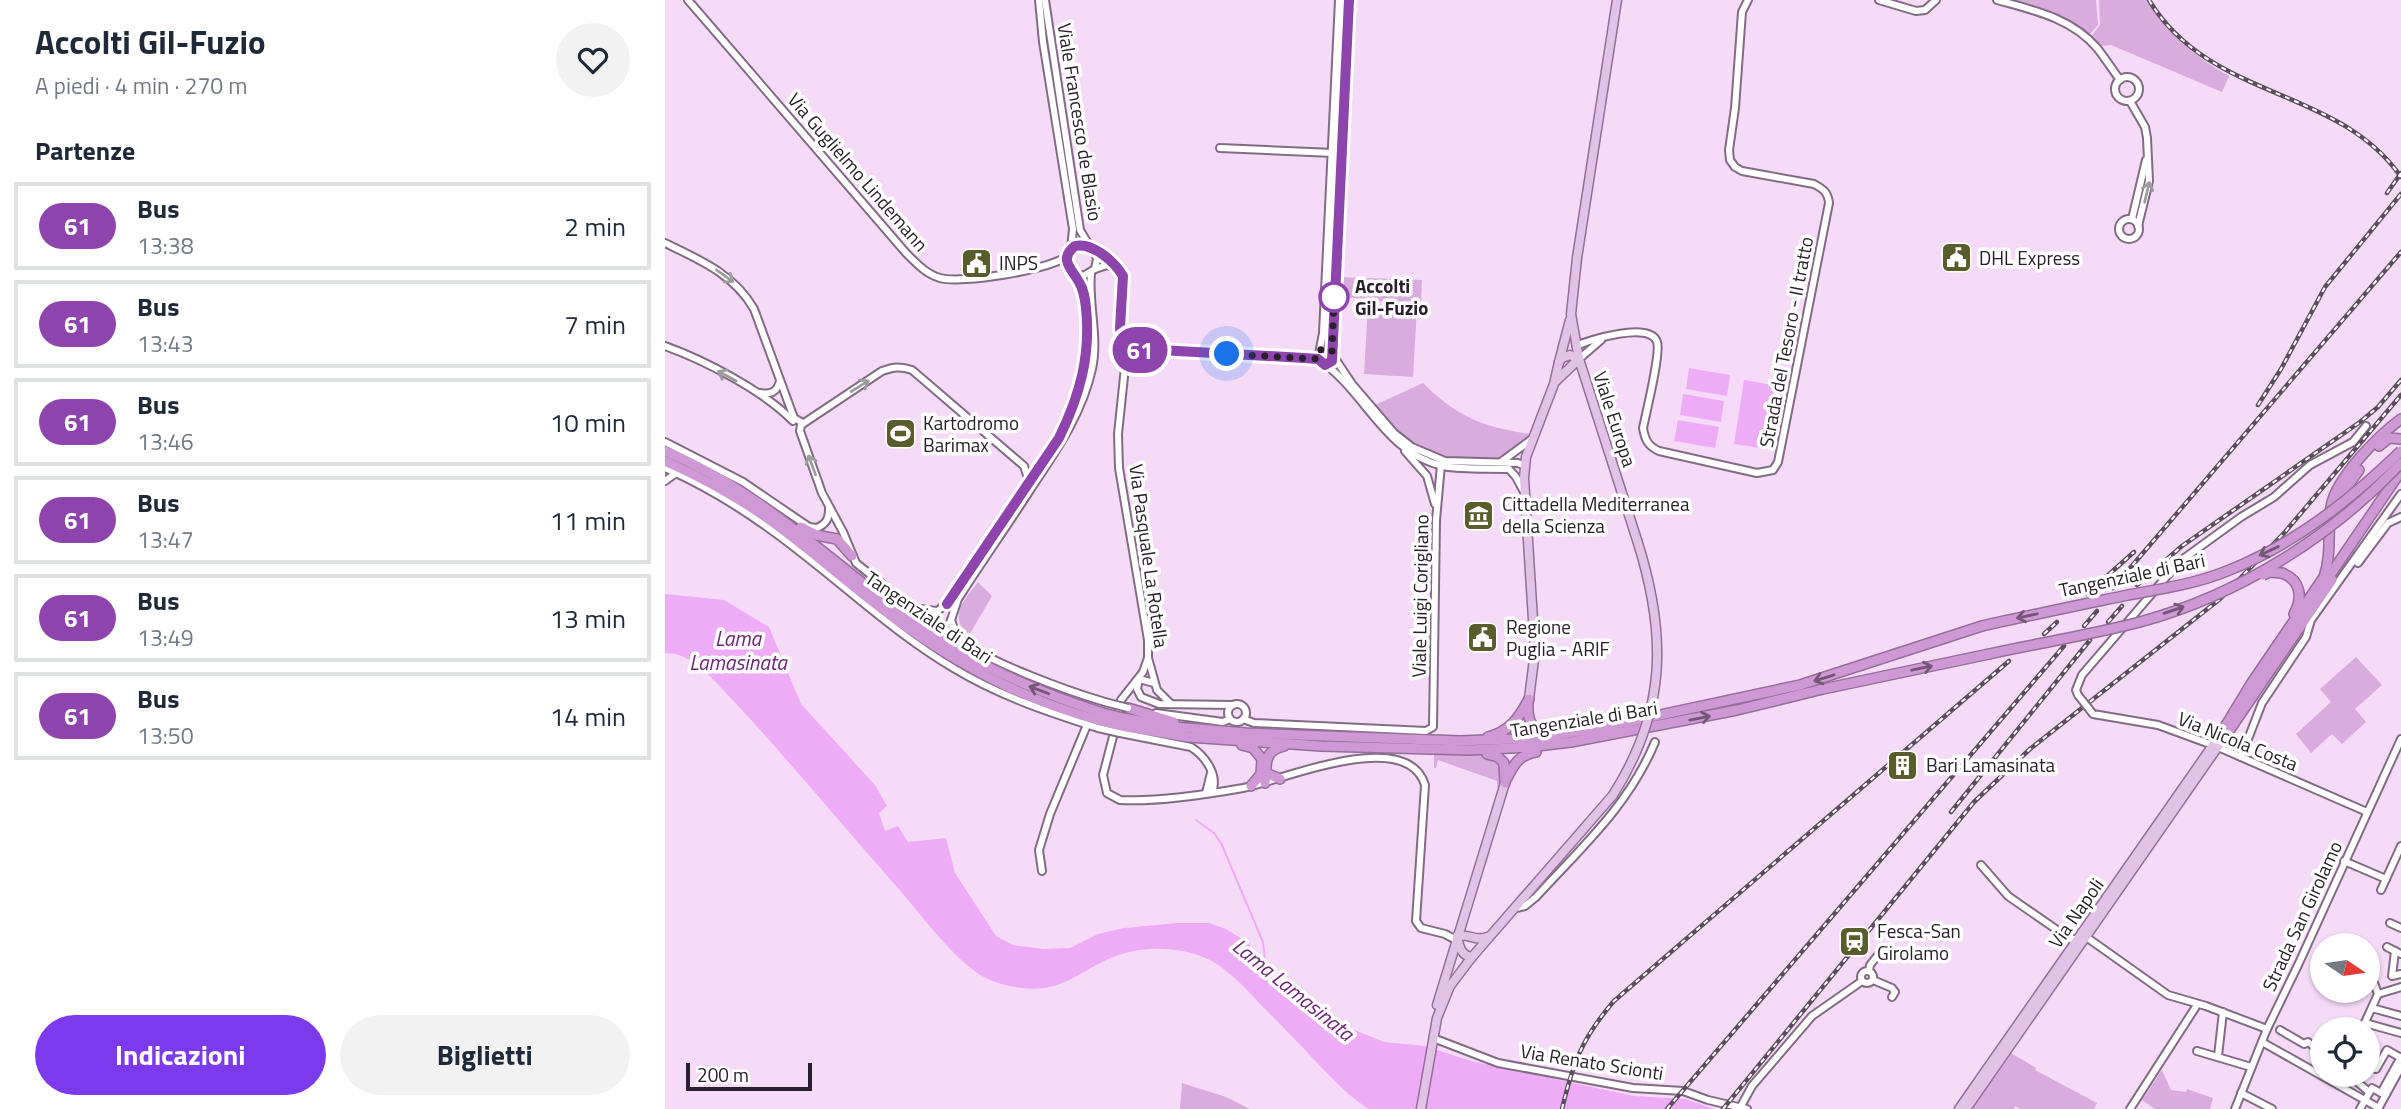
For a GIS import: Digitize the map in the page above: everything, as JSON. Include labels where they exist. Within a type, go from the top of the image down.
[{"type":"highway","points":[[2222,736],[2323,577],[2329,559],[2331,508],[2340,485],[2375,442],[2401,419]]},
{"type":"highway","points":[[2300,534],[2335,502],[2382,442],[2395,437],[2401,439]]},
{"type":"highway","name":"Tangenziale di Bari","points":[[665,451],[718,477],[772,512],[912,620],[977,662],[1018,682],[1102,716]]},
{"type":"highway","name":"Tangenziale di Bari","points":[[1123,721],[1217,731],[1460,741],[1569,738],[1800,685],[1982,626],[2190,583],[2248,562],[2300,534],[2341,505],[2401,451]]},
{"type":"highway","name":"Tangenziale di Bari","points":[[665,461],[725,492],[769,520],[894,618],[960,662],[1031,698],[1188,737],[1321,746],[1494,750],[1737,710],[1823,689],[2140,622],[2236,585],[2311,541],[2365,498],[2401,463]]},
{"type":"highway","points":[[2222,736],[2401,471]]},
{"type":"highway","points":[[2222,736],[2401,481]]},
{"type":"highway","points":[[772,512],[781,513],[807,531],[837,539],[852,556]]},
{"type":"highway","points":[[2222,736],[2245,684],[2298,606],[2298,586],[2289,575],[2270,572],[2245,585],[2236,585]]},
{"type":"highway","points":[[1528,699],[1528,717],[1532,726],[1541,731],[1557,731],[1569,738]]},
{"type":"highway","points":[[1460,741],[1501,733],[1518,719],[1528,699]]},
{"type":"highway","points":[[1505,783],[1513,766],[1525,754],[1569,738]]},
{"type":"highway","points":[[1224,740],[1248,745],[1258,751],[1263,763],[1264,777]]},
{"type":"highway","points":[[1264,777],[1265,762],[1276,748],[1321,746]]},
{"type":"highway","points":[[1415,749],[1436,754],[1487,754],[1498,757],[1505,767],[1505,783]]},
{"type":"highway","points":[[1251,786],[1264,777],[1279,779]]},
{"type":"main road","name":"Viale Europa","points":[[1421,1109],[1437,1018],[1450,986],[1613,795],[1642,740],[1656,689],[1657,628],[1650,584],[1579,359],[1571,314],[1577,258],[1617,0]]},
{"type":"main road","points":[[1528,699],[1535,651],[1524,466],[1554,384],[1571,314]]},
{"type":"main road","points":[[1560,359],[1576,346]]},
{"type":"main road","points":[[1554,384],[1562,373],[1579,359],[1570,355],[1560,359]]},
{"type":"main road","points":[[1562,373],[1575,373],[1585,378]]},
{"type":"main road","name":"Via Napoli","points":[[1959,1109],[2222,736]]},
{"type":"main road","points":[[1437,1018],[1438,999],[1505,783]]},
{"type":"main road","points":[[1457,936],[1461,950],[1468,957],[1472,957],[1473,949],[1465,930],[1465,916]]},
{"type":"main road","points":[[1457,936],[1464,935],[1481,940],[1490,936]]},
{"type":"main road","name":"Via Napoli","points":[[1966,1109],[2081,936]]},
{"type":"street","name":"Via Guglielmo Lindemann","points":[[688,0],[906,253],[925,271],[952,281],[1045,267],[1067,256]]},
{"type":"street","name":"Viale Francesco de Blasio","points":[[1039,0],[1073,229],[1071,249]]},
{"type":"street","name":"Viale Francesco de Blasio","points":[[1045,0],[1080,230],[1092,248]]},
{"type":"street","points":[[1318,359],[1321,349],[1333,153],[1339,0]]},
{"type":"street","points":[[1325,365],[1332,361],[1333,354],[1349,0]]},
{"type":"street","name":"Strada del Tesoro - II tratto","points":[[1602,339],[1610,334],[1630,332],[1650,335],[1658,343],[1643,428],[1645,439],[1651,447],[1757,473],[1773,470],[1781,450],[1829,203],[1823,189],[1814,184],[1742,171],[1730,160],[1742,12],[1748,0]]},
{"type":"street","points":[[1879,0],[1916,11],[1925,10],[1936,0]]},
{"type":"street","points":[[1997,0],[2050,15],[2068,24],[2097,47],[2120,80]]},
{"type":"street","points":[[2130,78],[2138,86],[2137,97],[2124,101],[2116,95],[2116,85],[2120,80],[2130,78]]},
{"type":"street","points":[[2130,101],[2145,127],[2150,181],[2137,234],[2132,239],[2121,236],[2120,223],[2132,219]]},
{"type":"street","points":[[1220,148],[1333,153]]},
{"type":"street","points":[[2132,219],[2147,158]]},
{"type":"street","points":[[2132,219],[2138,226]]},
{"type":"street","points":[[665,243],[718,270],[746,294],[794,418],[803,423]]},
{"type":"street","points":[[1062,439],[1083,379],[1088,346],[1083,291],[1066,262],[1067,256],[1071,249],[1080,244],[1092,248],[1119,269]]},
{"type":"street","points":[[1048,459],[955,594],[938,610],[934,618],[938,625],[947,625],[968,583],[1062,439],[1081,405],[1093,360],[1090,284],[1097,258],[1092,248]]},
{"type":"street","points":[[1072,272],[1083,276],[1107,265],[1119,269]]},
{"type":"street","name":"Via Guglielmo Lindemann","points":[[1045,267],[1072,272]]},
{"type":"street","name":"Via Pasquale La Rotella","points":[[1119,269],[1123,276],[1120,328],[1125,367],[1118,434],[1119,468],[1148,640],[1148,657],[1139,679],[1124,696],[1103,775],[1107,793],[1114,798],[1128,800],[1251,786]]},
{"type":"street","points":[[1573,329],[1593,340]]},
{"type":"street","points":[[1576,346],[1602,339]]},
{"type":"street","points":[[1579,359],[1602,339]]},
{"type":"street","points":[[665,346],[688,354],[756,392],[790,418],[800,431],[828,507],[843,532],[852,556],[864,571],[912,608],[946,610],[958,636],[980,651],[1102,716],[1123,721],[1191,747],[1207,761],[1215,780],[1230,790]]},
{"type":"street","points":[[1576,346],[1584,350],[1590,349]]},
{"type":"street","points":[[1321,349],[1326,348],[1333,354],[1352,384],[1394,433],[1412,447],[1445,461],[1518,463],[1524,466]]},
{"type":"street","points":[[1123,352],[1142,349],[1318,359],[1341,378],[1427,476],[1435,499],[1436,520]]},
{"type":"street","points":[[800,431],[803,423],[883,372],[901,367],[912,370],[1024,466],[1030,482]]},
{"type":"street","points":[[756,392],[765,394],[775,391],[780,379]]},
{"type":"street","name":"Via Nicola Costa","points":[[2366,426],[2353,442],[2310,465],[2274,497],[2241,517],[2173,567],[2082,675],[2076,690],[2093,714],[2158,725],[2241,757],[2367,812]]},
{"type":"street","points":[[1501,462],[1533,438]]},
{"type":"street","points":[[665,442],[743,482],[810,527],[817,528],[824,523],[828,518],[828,507]]},
{"type":"street","points":[[1403,448],[1438,464],[1452,467],[1509,469],[1524,466]]},
{"type":"street","points":[[1427,476],[1438,464]]},
{"type":"street","name":"Viale Luigi Corigliano","points":[[1243,719],[1254,723],[1426,731],[1433,727],[1436,520],[1440,482],[1438,464]]},
{"type":"street","points":[[1440,482],[1452,467]]},
{"type":"street","points":[[665,468],[731,503],[767,527],[865,605],[953,668],[1011,698],[1087,725]]},
{"type":"street","points":[[1509,469],[1525,496]]},
{"type":"street","points":[[665,481],[676,473]]},
{"type":"street","points":[[2241,757],[2262,703],[2306,637],[2311,620],[2401,494]]},
{"type":"street","points":[[2358,563],[2388,523],[2401,517]]},
{"type":"street","points":[[1148,657],[1157,690],[1171,704]]},
{"type":"street","points":[[1147,700],[1138,693],[1139,679],[1154,683]]},
{"type":"street","points":[[1123,721],[1189,719],[1223,722],[1230,712],[1238,704],[1243,707],[1246,715],[1238,722],[1230,712],[1220,706],[1171,704],[1124,696]]},
{"type":"street","points":[[1042,872],[1039,850],[1050,814],[1087,725],[1102,716]]},
{"type":"street","name":"Strada San Girolamo","points":[[2235,1109],[2267,1029],[2401,739]]},
{"type":"street","points":[[1516,908],[1525,906],[1536,897],[1614,812],[1644,768],[1655,742]]},
{"type":"street","points":[[1279,779],[1353,759],[1399,760],[1416,768],[1425,785],[1416,921],[1421,928],[1457,936]]},
{"type":"street","points":[[1209,792],[1211,771]]},
{"type":"street","points":[[1209,792],[1215,780]]},
{"type":"street","points":[[2381,890],[2401,846]]},
{"type":"street","points":[[2344,861],[2386,879]]},
{"type":"street","points":[[1981,865],[2008,896],[2070,939],[2081,936],[2168,995],[2267,1029]]},
{"type":"street","points":[[2390,923],[2401,928]]},
{"type":"street","points":[[2387,947],[2398,952],[2392,976],[2401,974]]},
{"type":"street","points":[[1873,980],[1869,971],[1870,965],[1878,955]]},
{"type":"street","points":[[1744,1108],[1752,1086],[1812,1016],[1861,981],[1862,973],[1869,971]]},
{"type":"street","points":[[1861,981],[1867,984],[1873,980],[1882,982],[1895,992],[1892,997]]},
{"type":"street","points":[[2380,993],[2401,987]]},
{"type":"street","points":[[2368,1017],[2374,1003]]},
{"type":"street","points":[[2130,1109],[2197,1004]]},
{"type":"street","points":[[2372,1008],[2401,1016]]},
{"type":"street","points":[[2218,1056],[2223,1012]]},
{"type":"street","points":[[2280,1030],[2304,1044],[2310,1044]]},
{"type":"street","points":[[2380,1030],[2401,1034]]},
{"type":"street","name":"Via Renato Scionti","points":[[1433,1040],[1498,1063],[1633,1088],[1683,1091],[1744,1108]]},
{"type":"street","points":[[2262,1042],[2379,1109],[2401,1067]]},
{"type":"street","points":[[2197,1051],[2251,1067]]},
{"type":"street","points":[[2367,1087],[2381,1093],[2401,1058],[2386,1051],[2380,1062]]},
{"type":"street","points":[[2360,1109],[2371,1090]]},
{"type":"street","points":[[2241,1093],[2272,1109]]},
{"type":"shaded area","points":[[2007,0],[2096,0],[2098,25],[2089,35],[2041,9]]},
{"type":"shaded area","points":[[2099,0],[2147,0],[2163,23],[2182,43],[2229,76],[2222,92],[2111,45],[2102,46],[2092,35],[2100,25]]},
{"type":"shaded area","points":[[1338,277],[1422,280],[1421,303],[1337,297]]},
{"type":"shaded area","points":[[1368,304],[1417,307],[1413,377],[1364,374]]},
{"type":"shaded area","points":[[1423,383],[1447,404],[1472,419],[1498,428],[1530,434],[1520,446],[1507,455],[1491,460],[1458,460],[1426,451],[1402,436],[1375,405]]},
{"type":"shaded area","points":[[978,582],[992,596],[968,637],[959,622],[960,608]]},
{"type":"shaded area","points":[[2356,657],[2382,685],[2355,709],[2366,722],[2342,744],[2332,734],[2311,753],[2296,734],[2331,702],[2320,689]]},
{"type":"shaded area","points":[[1434,755],[1490,755],[1499,760],[1503,774],[1500,786],[1497,787],[1497,781],[1438,760],[1434,768]]},
{"type":"shaded area","points":[[2011,1053],[2036,1068],[2035,1070],[2097,1103],[2094,1109],[2020,1109],[2015,1106],[2014,1109],[1972,1109]]},
{"type":"shaded area","points":[[2162,1070],[2171,1090],[2186,1092],[2187,1089],[2213,1098],[2210,1109],[2155,1109],[2142,1100]]},
{"type":"shaded area","points":[[1182,1083],[1226,1097],[1250,1109],[1180,1109]]},
{"type":"water","points":[[1689,368],[1730,375],[1727,396],[1686,389]]},
{"type":"water","points":[[1744,380],[1784,387],[1774,450],[1734,444]]},
{"type":"water","points":[[1683,394],[1724,401],[1721,422],[1680,415]]},
{"type":"water","points":[[1678,420],[1719,427],[1715,448],[1674,441]]},
{"type":"water","name":"Lama Lamasinata","points":[[665,594],[724,600],[769,627],[801,704],[875,785],[887,806],[879,813],[885,831],[898,826],[908,842],[946,838],[955,873],[996,936],[1013,945],[1043,949],[1070,948],[1098,934],[1124,928],[1209,923],[1226,929],[1245,941],[1303,996],[1326,1012],[1352,1029],[1384,1042],[1425,1046],[1471,1061],[1634,1096],[1685,1099],[1715,1109],[1369,1109],[1336,1082],[1231,975],[1212,961],[1178,950],[1142,950],[1119,955],[1051,987],[1021,988],[989,979],[962,961],[943,941],[780,752],[707,673],[683,656],[665,653]]},
{"type":"waterway","points":[[1196,820],[1214,833],[1221,843],[1263,942],[1265,959]]},
{"type":"railway","points":[[2149,0],[2175,33],[2205,57],[2239,76],[2344,125],[2375,147],[2401,177]]},
{"type":"railway","points":[[2387,193],[2401,173]]},
{"type":"railway","points":[[2258,405],[2281,369],[2325,287],[2401,194]]},
{"type":"railway","points":[[2113,588],[2401,252]]},
{"type":"railway","points":[[2137,585],[2182,546],[2360,422],[2378,407],[2401,380]]},
{"type":"railway","points":[[1723,1109],[1974,802],[2030,749],[2220,599],[2285,532],[2401,395]]},
{"type":"railway","points":[[2087,594],[2134,552]]},
{"type":"railway","points":[[2108,622],[2122,606]]},
{"type":"railway","points":[[2084,626],[2097,611]]},
{"type":"railway","points":[[2044,634],[2057,622]]},
{"type":"railway","points":[[1951,812],[2090,640]]},
{"type":"railway","points":[[1667,1109],[2064,646]]},
{"type":"railway","points":[[1562,1109],[1570,1078],[1586,1039],[1614,1001],[2009,661]]},
{"type":"bus line","name":"61","points":[[947,604],[1059,438],[1072,411],[1083,379],[1088,346],[1083,291],[1066,262],[1068,253],[1075,246],[1090,246],[1111,261],[1123,276],[1120,328],[1123,352],[1142,349],[1304,358],[1318,359],[1325,365],[1332,361],[1349,0]]},
{"type":"place","name":"DHL Express","points":[[1956,258]]},
{"type":"place","name":"INPS","points":[[976,263]]},
{"type":"place","name":"Accolti Gil-Fuzio","points":[[1334,297]]},
{"type":"place","name":"Kartodromo Barimax","points":[[900,434]]},
{"type":"place","name":"Cittadella Mediterranea della Scienza","points":[[1479,515]]},
{"type":"place","name":"Regione Puglia - ARIF","points":[[1483,638]]},
{"type":"place","name":"Bari Lamasinata","points":[[1903,765]]},
{"type":"place","name":"Fesca-San Girolamo","points":[[1854,942]]},
{"type":"route","points":[[1227,354],[1318,359],[1321,349],[1332,351],[1334,297]]}]
